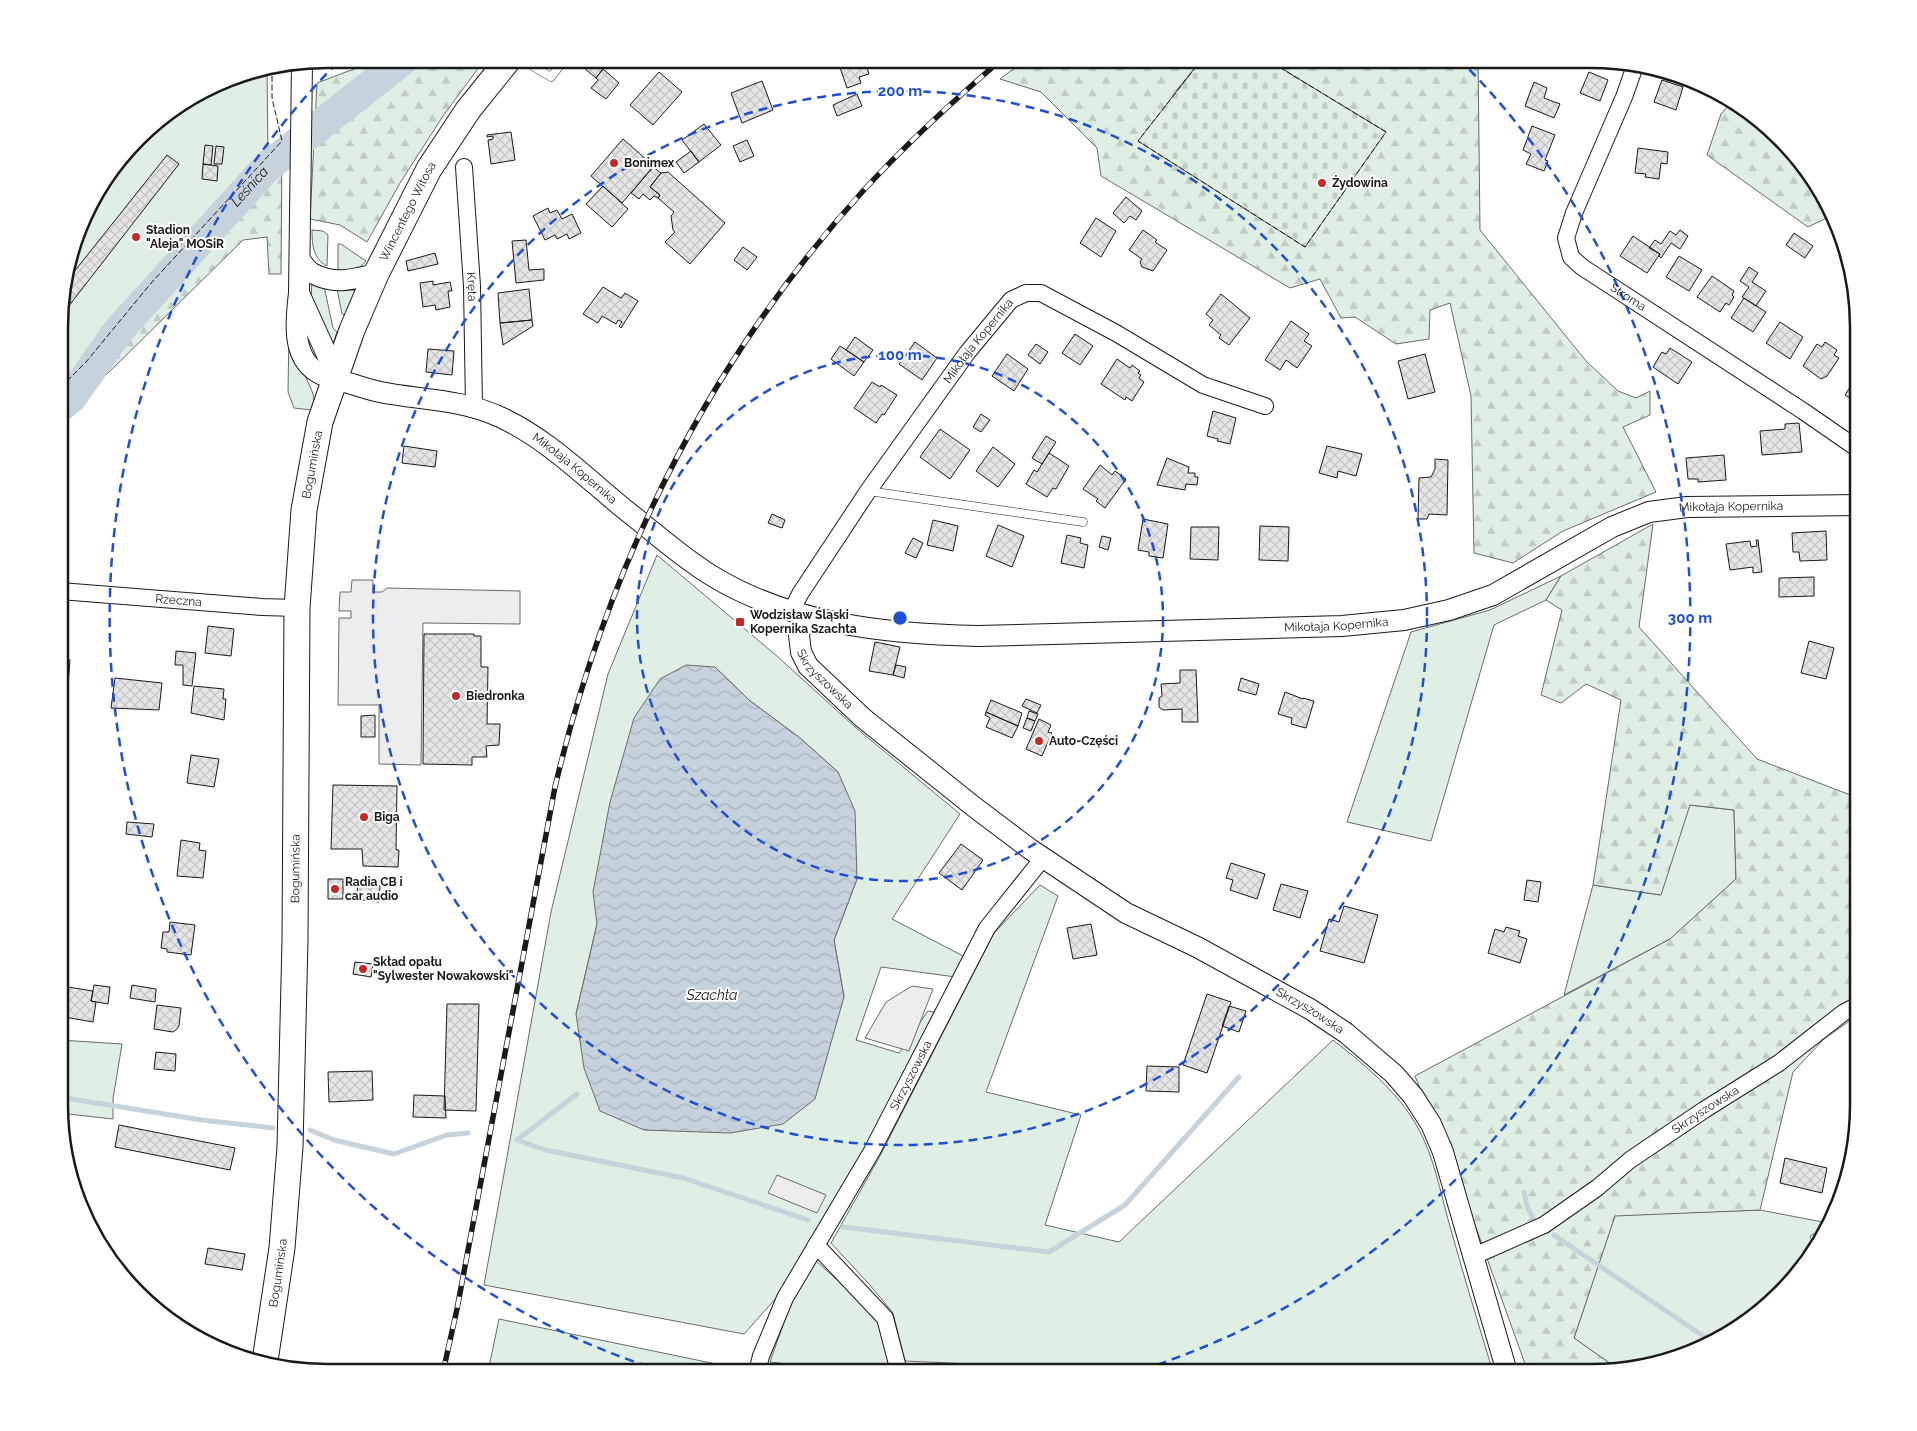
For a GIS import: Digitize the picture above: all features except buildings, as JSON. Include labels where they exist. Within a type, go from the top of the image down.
[{"type":"main road","name":"Wincentego Witosa","points":[[334,379],[376,274],[434,161],[468,110],[502,68]]},
{"type":"main road","name":"Bogumińska","points":[[266,1356],[282,1248],[290,1146],[295,940],[297,608],[304,510],[320,422],[334,379]]},
{"type":"street","points":[[302,69],[300,293],[328,357],[334,379]]},
{"type":"street","name":"Stroma","points":[[1634,71],[1574,213],[1566,238],[1571,257],[1582,267],[1850,443]]},
{"type":"street","name":"Kręta","points":[[464,167],[472,286],[474,407]]},
{"type":"street","points":[[300,260],[312,274],[331,280],[345,282],[376,274]]},
{"type":"street","name":"Mikołaja Kopernika","points":[[798,613],[795,602],[868,491],[967,353],[1011,300],[1026,293],[1041,293],[1116,333],[1204,385],[1265,406]]},
{"type":"street","name":"Mikołaja Kopernika","points":[[334,379],[380,392],[474,407],[505,420],[535,437],[684,557],[746,594],[798,613],[894,631],[934,635],[969,636],[1368,624],[1419,617],[1464,606],[1494,595],[1612,527],[1643,514],[1672,508],[1850,505]]},
{"type":"street","name":"Rzeczna","points":[[68,592],[262,608],[297,608]]},
{"type":"street","name":"Skrzyszowska","points":[[798,613],[801,652],[808,666],[863,718],[973,806],[1043,858],[1126,913],[1197,947],[1310,1009],[1346,1033],[1394,1074],[1413,1096],[1430,1124],[1443,1152],[1505,1364]]},
{"type":"street","name":"Skrzyszowska","points":[[759,1364],[785,1298],[872,1151],[987,928],[1043,858]]},
{"type":"street","name":"Skrzyszowska","points":[[1474,1256],[1544,1224],[1597,1188],[1630,1160],[1704,1110],[1779,1063],[1850,1009]]},
{"type":"street","points":[[816,1245],[885,1318],[897,1364]]},
{"type":"lane","points":[[536,68],[551,77],[558,68]]},
{"type":"lane","points":[[868,491],[1083,522]]},
{"type":"green space","points":[[356,68],[478,68],[443,116],[400,183],[367,242],[340,225],[310,219],[317,83]]},
{"type":"green space","points":[[1015,68],[1195,68],[1176,91],[1386,132],[1281,68],[1478,68],[1480,230],[1586,361],[1618,391],[1636,398],[1650,391],[1650,415],[1623,427],[1656,492],[1563,531],[1513,563],[1474,553],[1471,396],[1450,303],[1430,310],[1429,339],[1396,344],[1355,317],[1341,318],[1320,279],[1290,288],[1101,176],[1097,148],[1041,92],[1000,79]]},
{"type":"green space","points":[[1195,68],[1281,68],[1386,132],[1305,247],[1138,141]]},
{"type":"green space","name":"Stadion \"Aleja\" MOSiR","points":[[267,74],[268,154],[152,282],[86,362],[68,380],[68,310],[72,276],[81,243],[102,197],[121,169],[143,143],[169,121],[212,94],[243,81]]},
{"type":"green space","points":[[1728,107],[1774,143],[1806,183],[1826,218],[1808,227],[1707,155],[1721,114]]},
{"type":"green space","points":[[282,147],[281,274],[269,274],[267,237],[243,240],[101,380],[68,409],[68,385],[135,307]]},
{"type":"green space","points":[[312,230],[323,231],[328,235],[327,266],[316,255],[313,246]]},
{"type":"green space","points":[[338,244],[341,244],[366,261],[357,268],[338,271]]},
{"type":"green space","points":[[312,282],[324,286],[333,328],[337,332],[333,344],[319,322],[313,308]]},
{"type":"green space","points":[[337,289],[353,290],[355,292],[345,315],[342,314]]},
{"type":"green space","points":[[289,330],[295,352],[312,391],[314,398],[312,410],[294,408],[288,392]]},
{"type":"green space","points":[[1653,524],[1639,627],[1757,759],[1850,795],[1850,1021],[1824,1039],[1793,1072],[1760,1210],[1615,1216],[1574,1338],[1609,1363],[1525,1364],[1475,1225],[1415,1076],[1670,939],[1736,879],[1734,810],[1690,805],[1661,895],[1593,885],[1621,700],[1586,684],[1561,703],[1541,695],[1562,610],[1546,600],[1561,576]]},
{"type":"green space","points":[[657,555],[778,657],[855,727],[960,814],[892,919],[965,957],[956,977],[881,967],[856,1040],[899,1053],[928,1011],[938,1013],[867,1149],[778,1296],[744,1334],[484,1285],[551,912],[608,674]],"holes":[[[715,667],[749,700],[800,738],[838,772],[857,879],[834,940],[844,997],[576,1014],[597,924]]]},
{"type":"green space","points":[[1561,576],[1546,600],[1494,625],[1431,841],[1347,822],[1411,632],[1490,610]]},
{"type":"green space","points":[[1689,805],[1734,810],[1736,879],[1670,939],[1564,995],[1593,885],[1660,895]]},
{"type":"green space","points":[[1040,885],[1058,896],[986,1092],[1081,1115],[1045,1225],[1119,1242],[1333,1040],[1390,1090],[1409,1113],[1423,1137],[1436,1174],[1491,1364],[973,1364],[905,1361],[893,1313],[831,1243],[881,1154],[994,933]]},
{"type":"green space","points":[[68,1041],[122,1044],[113,1099],[113,1119],[68,1114]]},
{"type":"green space","points":[[1760,1210],[1822,1222],[1815,1233],[1810,1236],[1811,1240],[1796,1262],[1774,1288],[1734,1320],[1705,1337],[1674,1350],[1641,1359],[1609,1363],[1574,1338],[1615,1215]]},
{"type":"green space","points":[[815,1260],[856,1297],[881,1323],[891,1364],[788,1364],[770,1362],[791,1302]]},
{"type":"green space","points":[[499,1319],[716,1364],[490,1364]]},
{"type":"shaded area","points":[[352,580],[373,580],[373,592],[382,592],[387,588],[520,591],[520,624],[423,623],[421,765],[379,764],[379,705],[338,705],[339,618],[351,618],[351,611],[339,611],[340,592],[351,592]]},
{"type":"shaded area","points":[[912,986],[933,989],[909,1051],[865,1038],[886,1002]]},
{"type":"shaded area","points":[[777,1175],[826,1195],[817,1213],[768,1193]]},
{"type":"water","name":"Szachta","points":[[686,665],[715,667],[749,700],[800,738],[838,772],[855,811],[857,879],[834,940],[844,997],[815,1099],[783,1124],[730,1133],[644,1130],[600,1111],[584,1068],[576,1014],[597,924],[593,892],[610,802],[634,718],[660,679]]},
{"type":"waterway","name":"Leśnica","points":[[68,400],[118,331],[267,167],[393,68]]},
{"type":"waterway","points":[[843,1227],[1049,1252],[1125,1205],[1239,1077]]},
{"type":"waterway","points":[[517,1140],[577,1094]]},
{"type":"waterway","points":[[68,1098],[202,1120],[273,1128]]},
{"type":"waterway","points":[[310,1130],[334,1140],[394,1154],[447,1135],[468,1133]]},
{"type":"waterway","points":[[517,1140],[546,1150],[683,1178],[808,1220]]},
{"type":"waterway","points":[[1524,1192],[1527,1206],[1533,1218]]},
{"type":"waterway","points":[[1554,1235],[1705,1337]]},
{"type":"railway","points":[[445,1364],[457,1309],[555,787],[577,704],[604,623],[635,545],[671,469],[711,396],[757,325],[807,257],[863,191],[896,156],[992,68]]},
{"type":"fence","points":[[1195,68],[1138,141],[1305,247],[1386,132],[1281,68]]},
{"type":"fence","points":[[68,380],[86,362],[152,282],[282,141],[272,98],[272,73]]},
{"type":"place","name":"Bonimex","points":[[614,163]]},
{"type":"place","name":"Żydowina","points":[[1322,183]]},
{"type":"place","name":"Stadion \"Aleja\" MOSiR","points":[[136,237]]},
{"type":"place","name":"Wodzisław Śląski Kopernika Szachta","points":[[740,622]]},
{"type":"place","name":"Biedronka","points":[[456,696]]},
{"type":"place","name":"Auto-Części","points":[[1039,741]]},
{"type":"place","name":"Biga","points":[[364,817]]},
{"type":"place","name":"Radia CB i car audio","points":[[335,889]]},
{"type":"place","name":"Skład opału \"Sylwester Nowakowski\"","points":[[363,969]]}]
